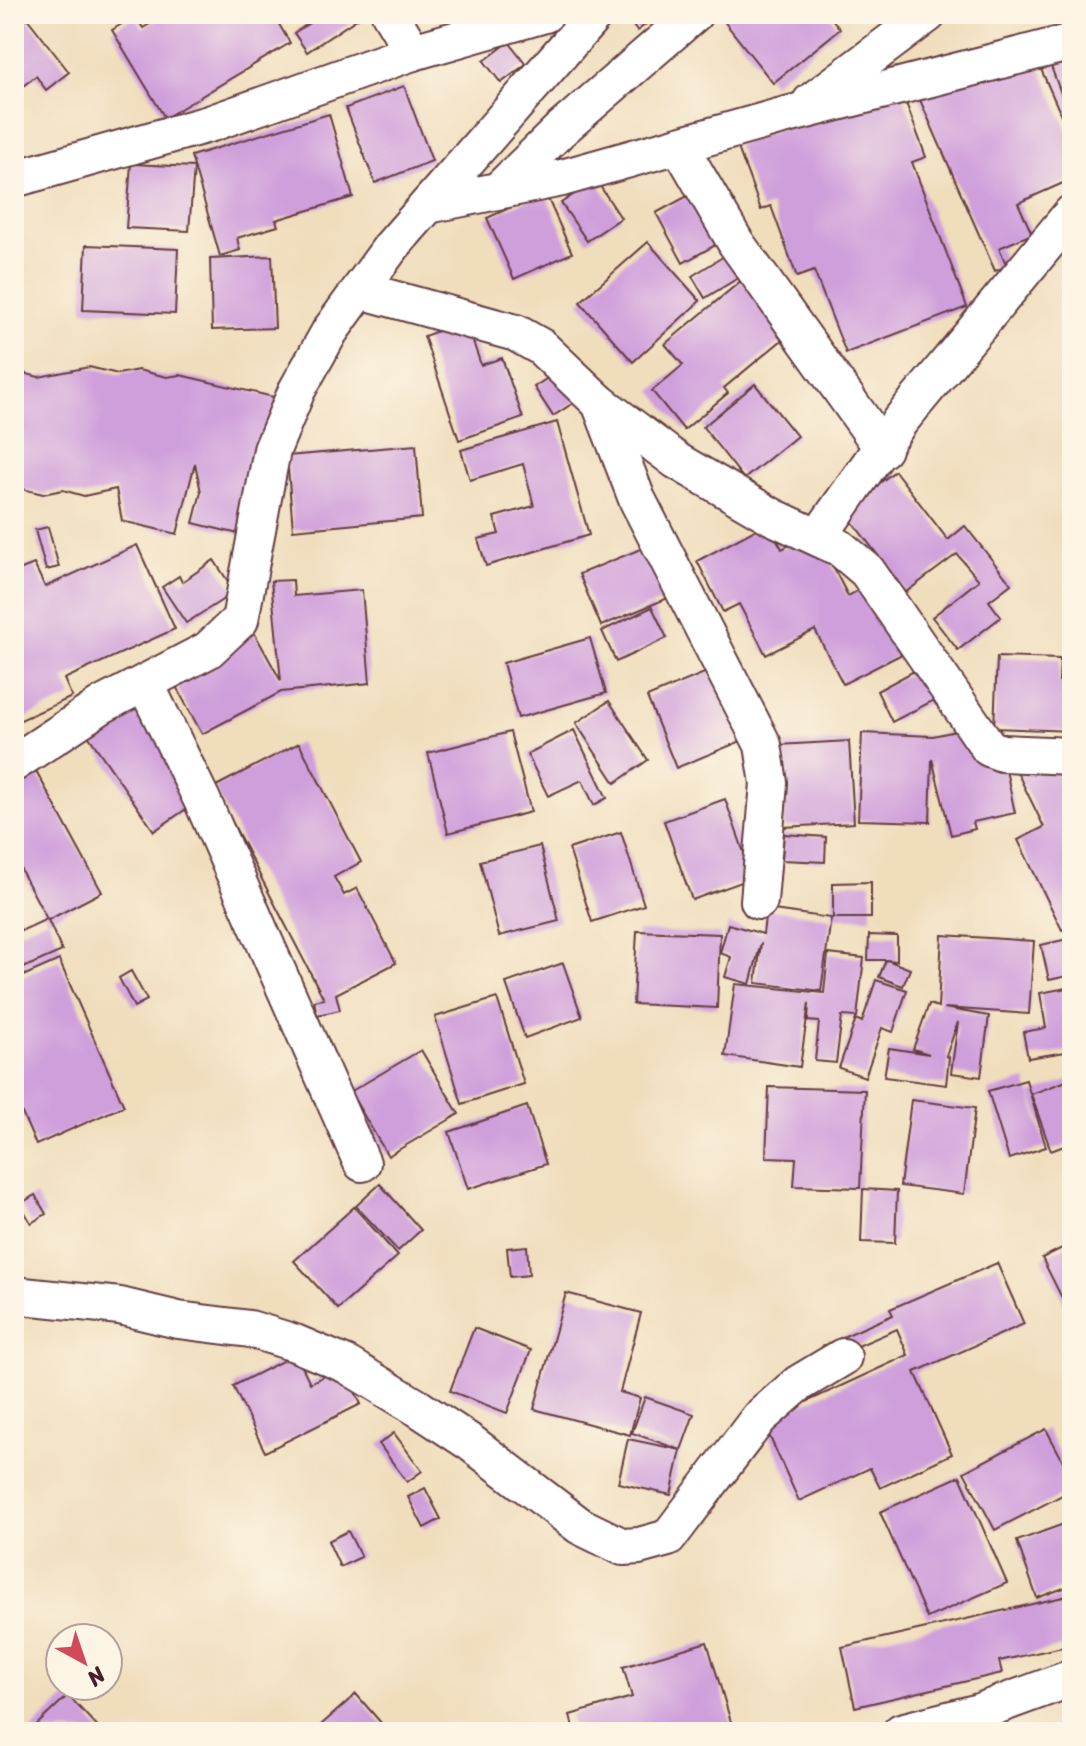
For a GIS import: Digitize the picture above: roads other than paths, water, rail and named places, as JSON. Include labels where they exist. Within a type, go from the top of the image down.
[{"type":"street","points":[[390,14],[413,52]]},
{"type":"street","points":[[14,179],[212,123],[413,52],[545,14]]},
{"type":"street","points":[[14,763],[102,705],[208,650],[240,620],[272,450],[297,390],[330,331],[428,205],[595,14]]},
{"type":"street","points":[[499,190],[559,131],[694,14]]},
{"type":"street","points":[[796,113],[928,14]]},
{"type":"street","points":[[428,205],[562,178],[796,113],[1072,42]]},
{"type":"street","points":[[679,145],[736,243],[883,449]]},
{"type":"street","points":[[819,536],[900,421],[1072,213]]},
{"type":"street","points":[[360,290],[516,333],[541,347],[600,403],[677,461],[731,495],[840,548],[867,571],[989,748],[1002,753],[1072,756]]},
{"type":"street","points":[[600,403],[637,499],[763,745],[769,783],[759,901]]},
{"type":"street","points":[[145,683],[202,800],[362,1163]]},
{"type":"street","points":[[14,1295],[120,1306],[178,1320],[250,1329],[295,1343],[347,1365],[418,1408],[471,1443],[580,1526],[623,1547],[668,1538],[759,1418],[798,1384],[843,1357]]},
{"type":"street","points":[[901,1732],[976,1713],[1072,1678]]}]
